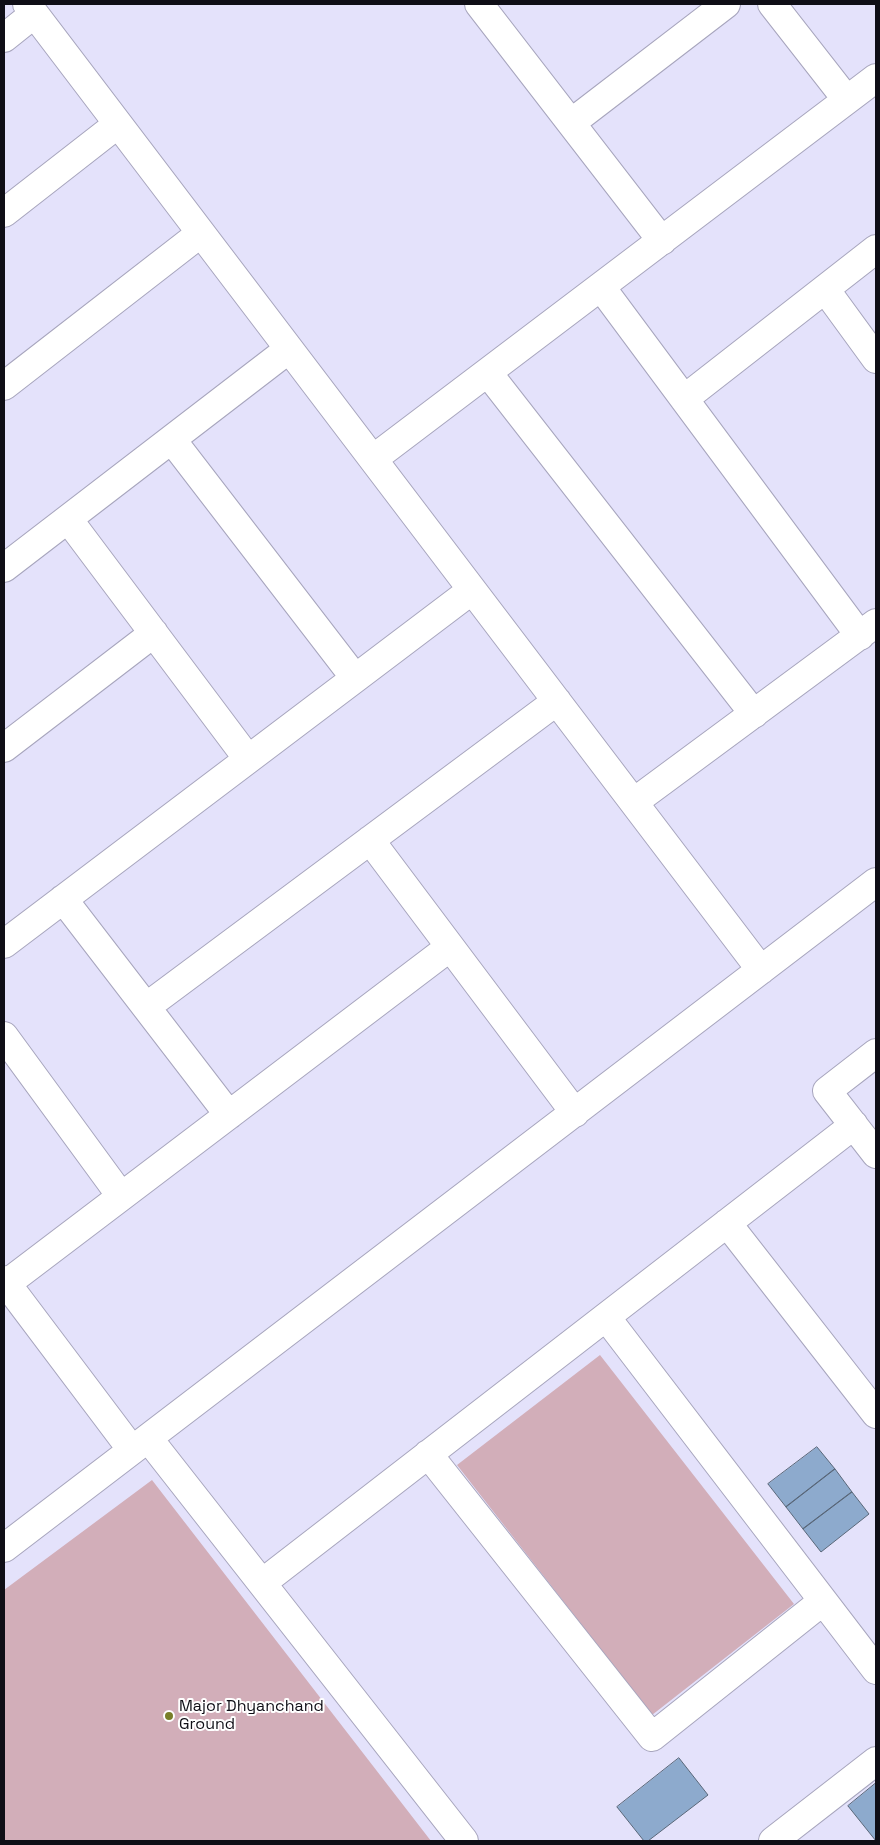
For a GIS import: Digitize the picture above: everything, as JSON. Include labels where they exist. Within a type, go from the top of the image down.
[{"type":"street","points":[[571,123],[726,4]]},
{"type":"street","points":[[772,4],[847,100]]},
{"type":"street","points":[[484,6],[662,241]]},
{"type":"street","points":[[4,38],[31,9],[761,970]]},
{"type":"street","points":[[373,460],[876,78]]},
{"type":"street","points":[[4,213],[118,124]]},
{"type":"street","points":[[4,386],[201,233]]},
{"type":"street","points":[[684,400],[876,249]]},
{"type":"street","points":[[601,287],[684,400],[868,629],[634,802]]},
{"type":"street","points":[[825,289],[876,359]]},
{"type":"street","points":[[4,568],[290,349]]},
{"type":"street","points":[[488,373],[754,714]]},
{"type":"street","points":[[172,440],[355,678]]},
{"type":"street","points":[[68,519],[248,759]]},
{"type":"street","points":[[4,944],[472,590]]},
{"type":"street","points":[[4,748],[154,633]]},
{"type":"street","points":[[146,1007],[557,701]]},
{"type":"street","points":[[370,840],[575,1113]]},
{"type":"street","points":[[4,1548],[876,882]]},
{"type":"street","points":[[63,899],[229,1115]]},
{"type":"street","points":[[450,946],[122,1196],[5,1282],[140,1444],[262,1583],[464,1841]]},
{"type":"street","points":[[4,1036],[122,1196]]},
{"type":"street","points":[[876,1053],[827,1092],[876,1154]]},
{"type":"street","points":[[262,1583],[854,1125]]},
{"type":"street","points":[[727,1223],[876,1414]]},
{"type":"street","points":[[606,1317],[876,1670]]},
{"type":"street","points":[[428,1454],[652,1737],[823,1601]]},
{"type":"street","points":[[773,1841],[876,1761]]},
{"type":"shaded area","points":[[600,1355],[794,1604],[652,1715],[457,1465]]},
{"type":"shaded area","name":"Major Dhyanchand Ground","points":[[152,1480],[431,1841],[4,1841],[4,1590]]},
{"type":"building","points":[[817,1447],[835,1469],[786,1507],[768,1484]]},
{"type":"building","points":[[835,1469],[852,1492],[803,1529],[786,1507]]},
{"type":"building","points":[[852,1492],[869,1514],[821,1552],[803,1529]]},
{"type":"building","points":[[679,1758],[708,1795],[648,1841],[644,1841],[617,1807]]},
{"type":"building","points":[[876,1783],[876,1841],[848,1806]]},
{"type":"place","name":"Major Dhyanchand Ground","points":[[169,1716]]}]
